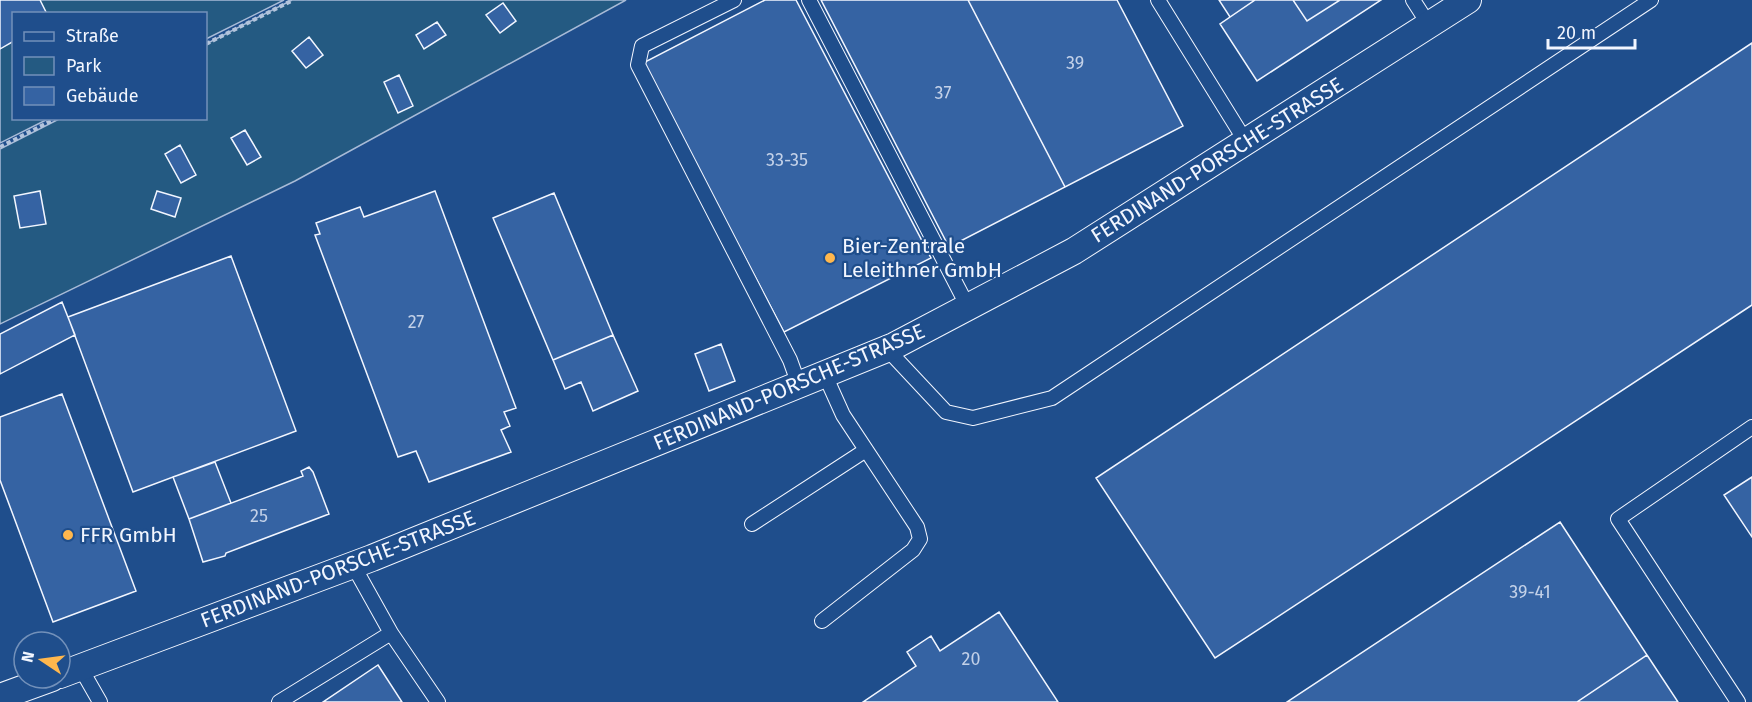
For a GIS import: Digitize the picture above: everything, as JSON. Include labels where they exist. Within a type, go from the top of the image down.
[{"type":"street","name":"FERDINAND-PORSCHE-STRASSE","points":[[72,670],[353,565],[887,349],[1074,251],[1468,0]]},
{"type":"street","points":[[0,697],[19,690]]},
{"type":"lane","points":[[734,0],[642,46],[638,65],[790,360],[799,385]]},
{"type":"lane","points":[[809,0],[968,307]]},
{"type":"lane","points":[[1158,0],[1246,142]]},
{"type":"lane","points":[[1413,0],[1429,25]]},
{"type":"lane","points":[[887,349],[946,412],[973,418],[1052,398],[1651,0]]},
{"type":"lane","points":[[822,621],[913,550],[920,539],[917,527],[843,415],[825,375]]},
{"type":"lane","points":[[1738,702],[1618,519],[1752,427]]},
{"type":"lane","points":[[752,524],[866,450]]},
{"type":"lane","points":[[353,565],[391,633],[438,702]]},
{"type":"lane","points":[[279,702],[391,633]]},
{"type":"lane","points":[[72,673],[100,702]]},
{"type":"path","points":[[207,43],[293,0]]},
{"type":"path","points":[[0,147],[53,120]]},
{"type":"green space","points":[[0,0],[284,0],[207,38],[207,12],[12,12],[12,120],[46,120],[0,143]]},
{"type":"green space","points":[[292,0],[626,0],[295,181],[0,324],[0,149],[57,120],[207,120],[207,43]]},
{"type":"building","points":[[0,0],[40,0],[46,12],[12,12],[12,42],[0,49]]},
{"type":"building","points":[[765,0],[796,0],[931,258],[784,332],[643,63]]},
{"type":"building","points":[[821,0],[968,0],[1065,187],[949,247]]},
{"type":"building","points":[[968,0],[1117,0],[1183,126],[1065,187]]},
{"type":"building","points":[[1219,0],[1255,0],[1230,17]]},
{"type":"building","points":[[1255,0],[1293,0],[1307,21],[1340,0],[1381,0],[1257,81],[1220,24]]},
{"type":"building","points":[[1293,0],[1340,0],[1307,21]]},
{"type":"building","points":[[503,3],[516,21],[500,33],[486,15]]},
{"type":"building","points":[[437,22],[446,35],[424,49],[416,35]]},
{"type":"building","points":[[309,37],[323,55],[306,68],[292,51]]},
{"type":"building","points":[[1752,43],[1752,305],[1215,658],[1096,478]]},
{"type":"building","points":[[399,75],[413,106],[398,113],[384,82]]},
{"type":"building","points":[[245,130],[261,157],[247,165],[231,138]]},
{"type":"building","points":[[180,145],[196,175],[181,183],[165,154]]},
{"type":"building","points":[[40,191],[46,224],[20,228],[14,196]]},
{"type":"building","points":[[157,191],[181,198],[175,217],[151,209]]},
{"type":"building","points":[[435,191],[516,408],[504,412],[510,426],[501,430],[511,452],[429,482],[416,451],[398,457],[315,235],[320,234],[316,223],[360,207],[364,217]]},
{"type":"building","points":[[554,193],[613,335],[553,360],[493,218]]},
{"type":"building","points":[[231,256],[296,431],[133,492],[68,317]]},
{"type":"building","points":[[62,302],[75,335],[0,374],[0,334]]},
{"type":"building","points":[[613,335],[638,391],[593,411],[581,382],[565,389],[553,360]]},
{"type":"building","points":[[721,344],[735,381],[709,391],[695,354]]},
{"type":"building","name":"FFR GmbH","points":[[62,394],[136,591],[53,622],[0,480],[0,417]]},
{"type":"building","points":[[215,462],[231,503],[189,519],[173,477]]},
{"type":"building","points":[[309,467],[329,514],[226,553],[225,556],[203,562],[189,519],[303,476],[301,471]]},
{"type":"building","points":[[1752,477],[1752,537],[1724,495]]},
{"type":"building","points":[[1560,522],[1647,655],[1577,702],[1287,702]]},
{"type":"building","points":[[999,612],[1058,702],[863,702],[916,666],[907,652],[931,636],[940,651]]},
{"type":"building","points":[[1647,655],[1678,702],[1577,702]]},
{"type":"building","points":[[378,665],[402,702],[323,702]]},
{"type":"place","name":"Bier-Zentrale Leleithner GmbH","points":[[830,258]]},
{"type":"place","name":"FFR GmbH","points":[[68,535]]}]
